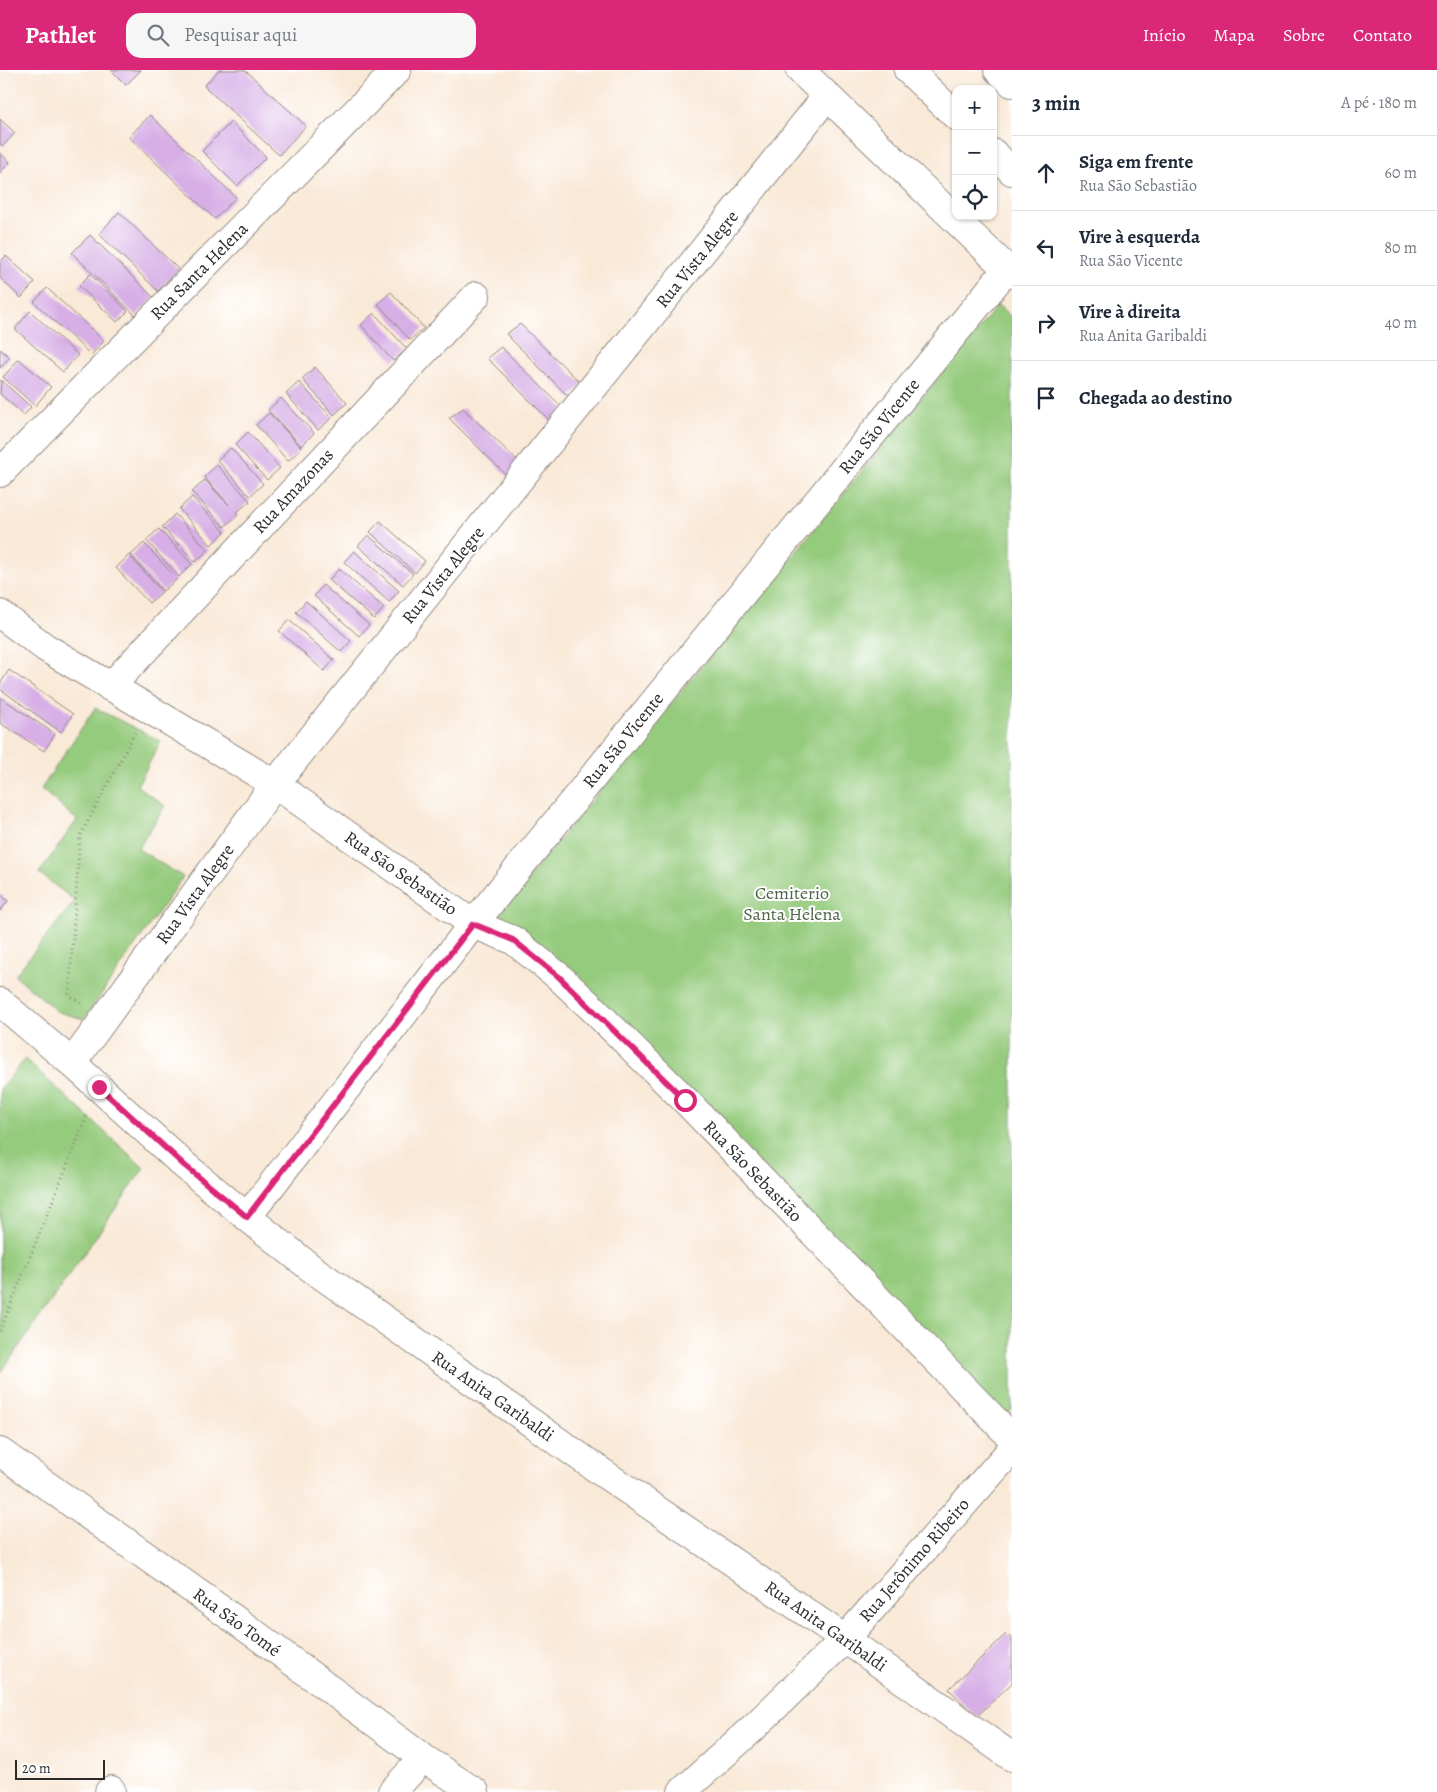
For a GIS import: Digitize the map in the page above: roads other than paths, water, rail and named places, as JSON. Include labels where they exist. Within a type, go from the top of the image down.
[{"type":"street","name":"Rua Santa Helena","points":[[0,473],[397,70]]},
{"type":"street","points":[[800,70],[1009,271]]},
{"type":"street","points":[[908,70],[952,112]]},
{"type":"street","points":[[998,70],[1012,83]]},
{"type":"street","name":"Rua Vista Alegre","points":[[72,1063],[275,784],[828,96]]},
{"type":"street","points":[[997,157],[1012,171]]},
{"type":"street","name":"Rua São Vicente","points":[[247,1217],[473,924],[1009,271]]},
{"type":"street","name":"Rua Amazonas","points":[[110,687],[476,296]]},
{"type":"street","name":"Rua São Sebastião","points":[[0,614],[46,648],[275,784],[473,924],[513,940],[558,976],[698,1114],[1012,1438]]},
{"type":"street","name":"Rua Anita Garibaldi","points":[[0,1002],[72,1063],[184,1165],[311,1268],[1012,1757]]},
{"type":"street","name":"Rua Jerônimo Ribeiro","points":[[682,1792],[754,1727],[845,1639],[1012,1449]]},
{"type":"street","name":"Rua São Tomé","points":[[0,1452],[255,1634],[423,1758],[475,1792]]},
{"type":"street","points":[[392,1792],[423,1758]]},
{"type":"park label","name":"Cemiterio Santa Helena","points":[[792,903]]}]
